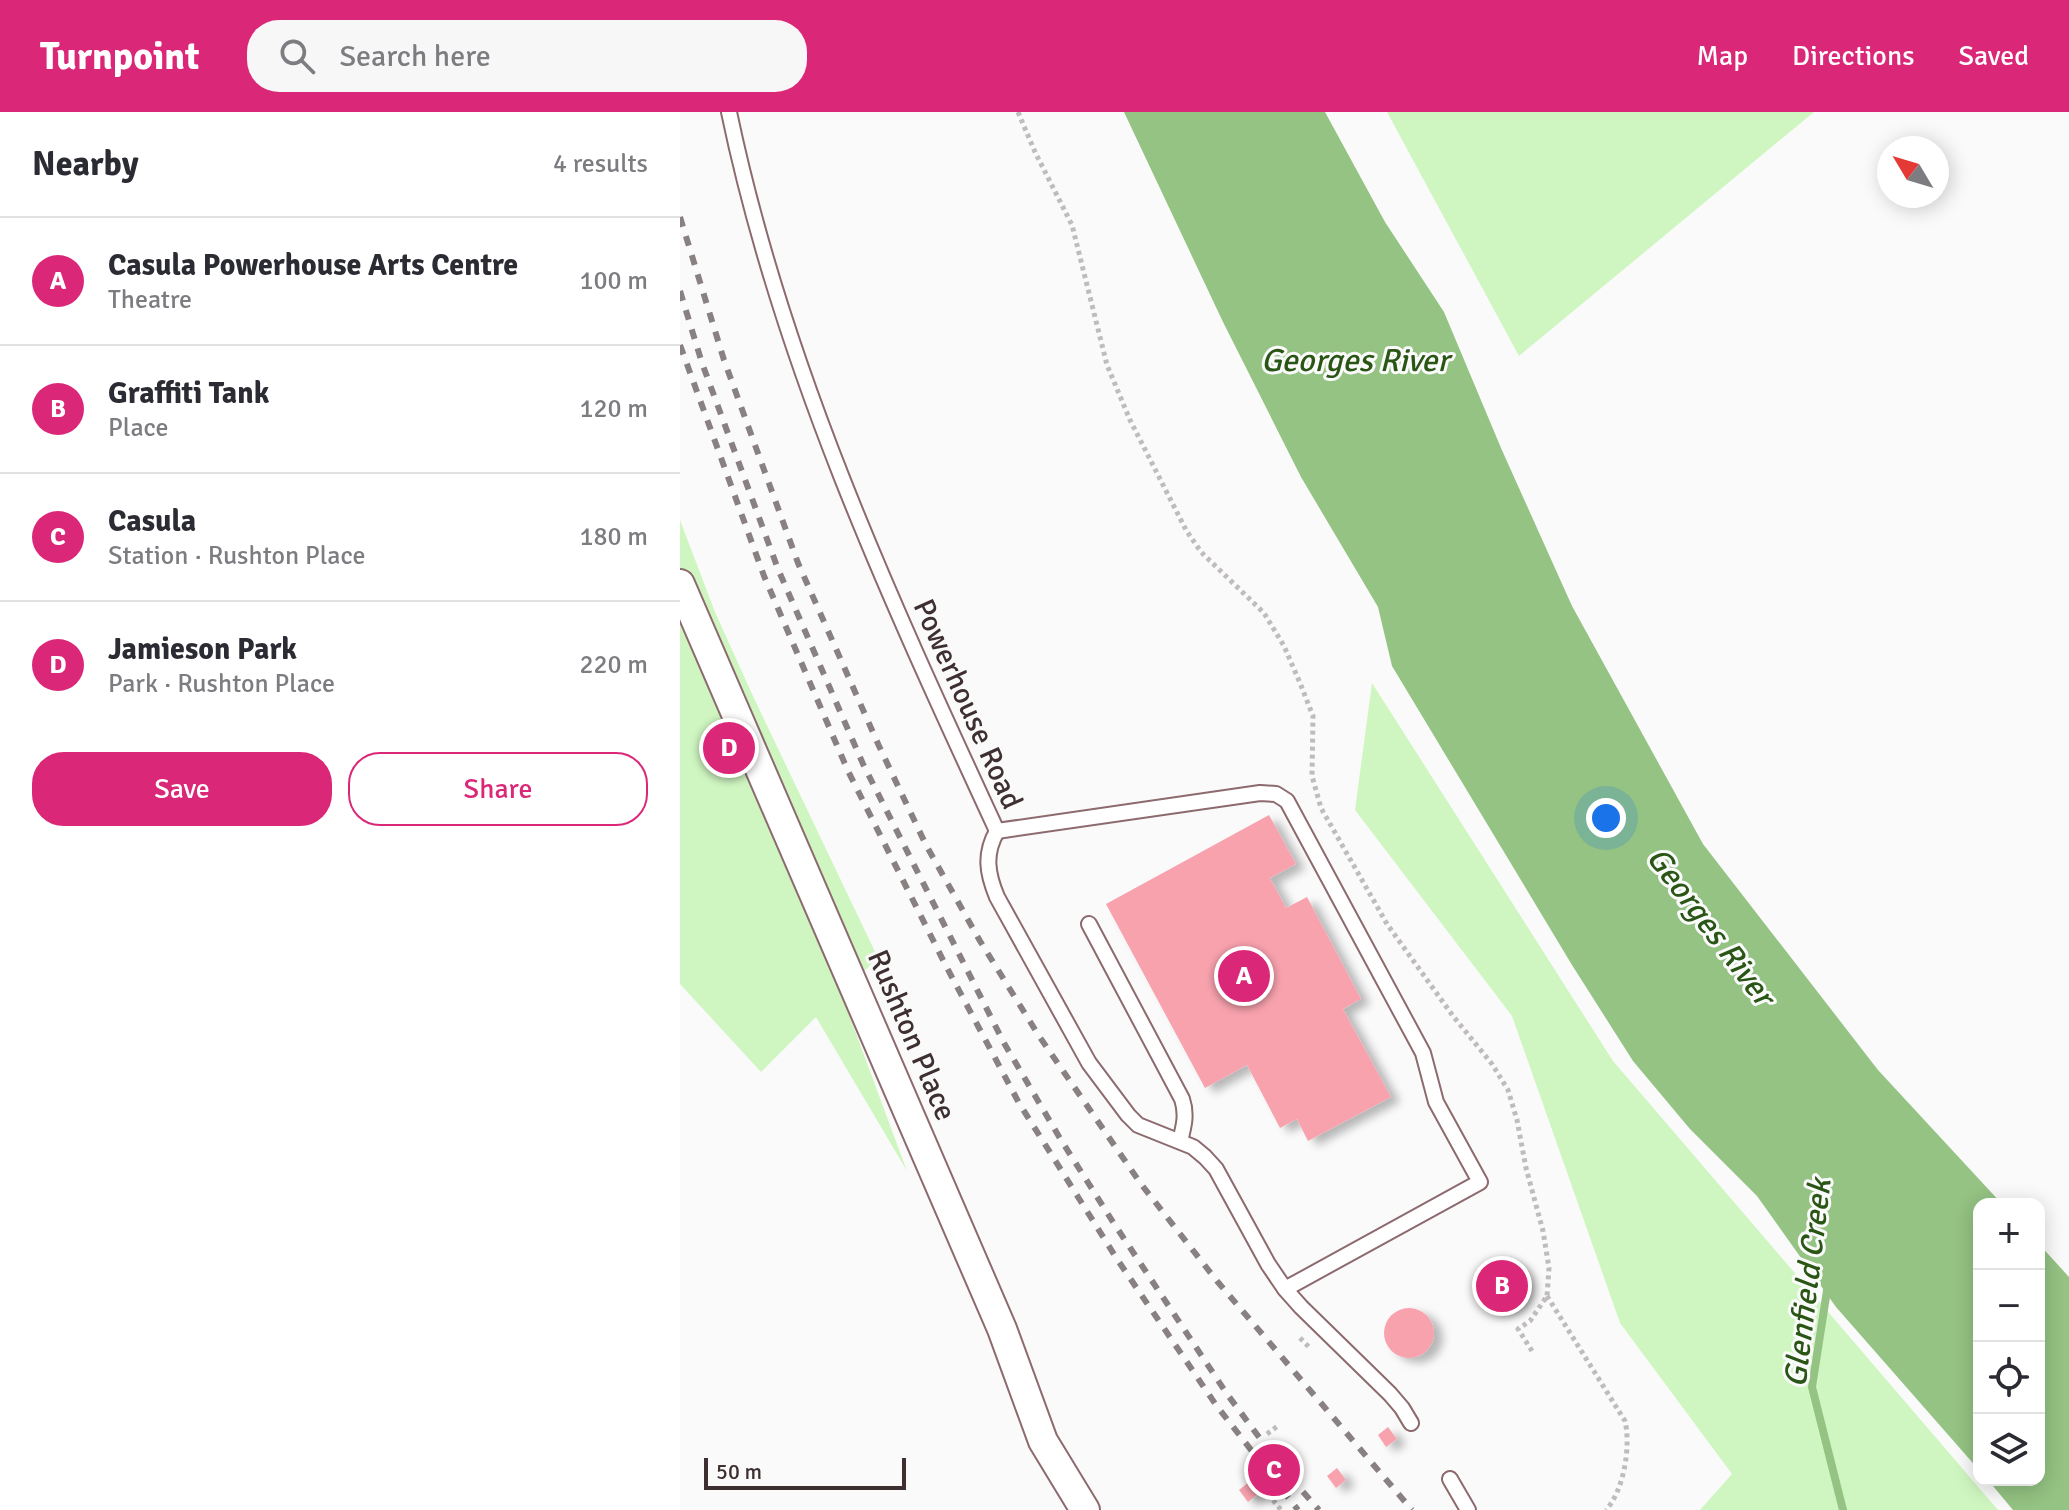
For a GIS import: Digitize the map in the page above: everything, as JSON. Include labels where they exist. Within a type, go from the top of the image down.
[{"type":"street","name":"Rushton Place","points":[[680,584],[1002,1329],[1043,1441],[1085,1510]]},
{"type":"lane","name":"Powerhouse Road","points":[[729,112],[773,284],[830,451],[872,554],[997,831],[988,852],[987,864],[997,897],[1089,1063],[1128,1115],[1138,1125],[1193,1147],[1216,1169],[1285,1289],[1390,1394],[1411,1423]]},
{"type":"lane","points":[[997,831],[1260,793],[1276,794],[1287,801],[1423,1053],[1436,1102],[1480,1182],[1285,1289]]},
{"type":"lane","points":[[1089,924],[1182,1099],[1186,1109],[1180,1141]]},
{"type":"lane","points":[[1450,1479],[1468,1510]]},
{"type":"path","points":[[1018,112],[1072,225],[1107,365],[1130,420],[1186,530],[1201,552],[1264,613],[1284,646],[1313,716],[1312,776],[1321,808],[1387,924],[1508,1090],[1543,1231],[1549,1268],[1547,1296],[1530,1321],[1518,1329],[1532,1351]]},
{"type":"path","points":[[1547,1296],[1625,1421],[1627,1456],[1616,1494],[1606,1510]]},
{"type":"path","points":[[1300,1338],[1309,1347]]},
{"type":"path","points":[[1267,1434],[1279,1425]]},
{"type":"path","points":[[1268,1494],[1281,1510]]},
{"type":"shaded area","points":[[1387,112],[1814,112],[1519,356]]},
{"type":"shaded area","points":[[680,520],[715,612],[752,694],[878,958],[841,993],[907,1171],[816,1017],[761,1072],[680,984]]},
{"type":"shaded area","points":[[1372,683],[1613,1061],[1973,1481],[1973,1486],[1977,1486],[1998,1510],[1700,1510],[1732,1474],[1620,1323],[1512,1016],[1355,810]]},
{"type":"water","name":"Georges River","points":[[1124,112],[1325,112],[1385,222],[1444,312],[1572,606],[1703,844],[1878,1070],[1996,1198],[1973,1198],[1973,1463],[1836,1307],[1757,1196],[1690,1129],[1633,1061],[1392,666],[1378,607],[1301,477],[1223,322]]},
{"type":"water","points":[[2045,1251],[2069,1277],[2069,1510],[2013,1510],[1993,1486],[2045,1486]]},
{"type":"building","points":[[1269,815],[1296,864],[1270,878],[1286,908],[1307,897],[1361,999],[1343,1009],[1391,1097],[1308,1141],[1297,1119],[1280,1128],[1247,1065],[1205,1088],[1106,904]]},
{"type":"building","points":[[1502,1258],[1521,1265],[1528,1284],[1521,1303],[1502,1310],[1483,1303],[1476,1284],[1483,1265]]},
{"type":"building","points":[[1409,1308],[1427,1315],[1434,1333],[1427,1351],[1409,1358],[1391,1351],[1384,1333],[1391,1315]]},
{"type":"building","points":[[1388,1427],[1397,1439],[1386,1447],[1378,1435]]},
{"type":"building","points":[[1337,1468],[1346,1480],[1336,1488],[1327,1476]]},
{"type":"building","points":[[1249,1482],[1258,1494],[1248,1502],[1239,1490]]},
{"type":"waterway","name":"Glenfield Creek","points":[[1828,1284],[1812,1387],[1843,1510]]},
{"type":"railway","points":[[680,217],[724,360],[798,563],[926,845],[980,941],[1039,1036],[1141,1184],[1217,1281],[1412,1510]]},
{"type":"railway","points":[[680,291],[702,363],[778,569],[863,764],[1004,1043],[1113,1222],[1227,1394],[1282,1468],[1319,1510]]},
{"type":"railway","points":[[680,345],[764,576],[848,771],[946,966],[1019,1103],[1117,1259],[1216,1405],[1298,1510]]},
{"type":"place","name":"Jamieson Park","points":[[729,748]]},
{"type":"place","name":"Casula Powerhouse Arts Centre","points":[[1244,976]]},
{"type":"place","name":"Graffiti Tank","points":[[1502,1286]]},
{"type":"place","name":"Casula","points":[[1274,1470]]}]
